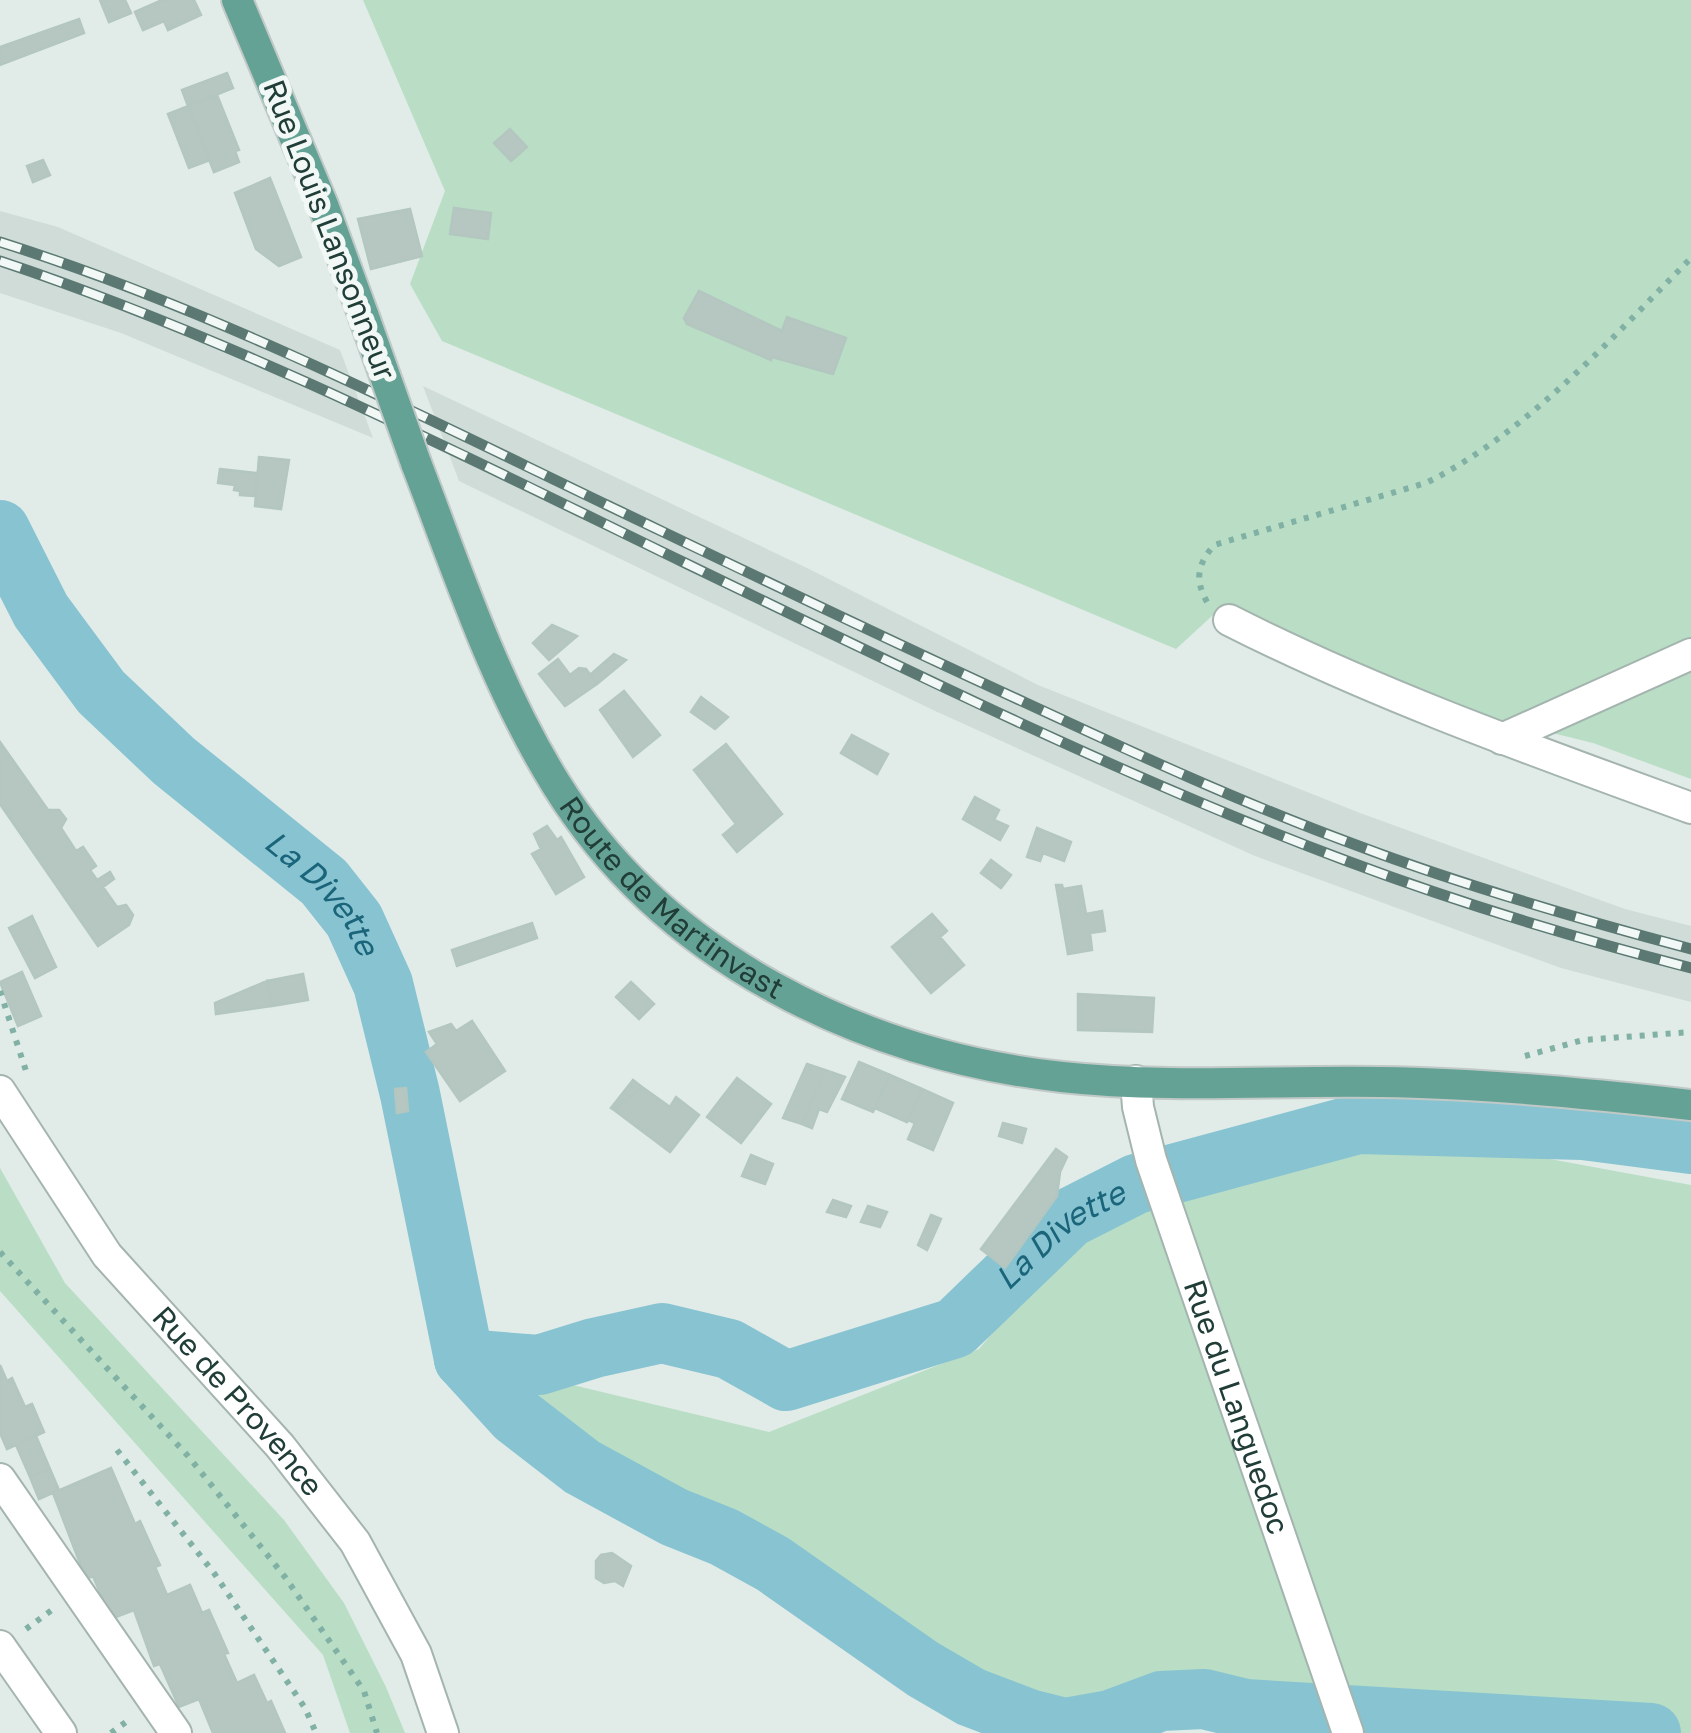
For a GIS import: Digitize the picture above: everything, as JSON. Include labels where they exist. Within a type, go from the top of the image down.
[{"type":"main road","name":"Rue Louis Lansonneur","points":[[237,0],[316,188],[416,463]]},
{"type":"main road","name":"Route de Martinvast","points":[[416,463],[483,640],[516,714],[557,786],[593,836],[682,927],[782,993],[867,1031],[954,1058],[1039,1074],[1136,1081],[1421,1083],[1691,1105]]},
{"type":"street","points":[[1229,620],[1296,654],[1502,738],[1691,808]]},
{"type":"street","points":[[1502,738],[1691,654]]},
{"type":"street","name":"Rue du Languedoc","points":[[1136,1081],[1138,1106],[1152,1160],[1348,1733]]},
{"type":"street","name":"Rue de Provence","points":[[4,1098],[106,1255],[280,1446],[355,1542],[416,1654],[443,1733]]},
{"type":"street","points":[[0,1479],[176,1733]]},
{"type":"street","points":[[0,1646],[61,1733]]},
{"type":"path","points":[[1229,620],[1210,608],[1198,581],[1198,569],[1214,545],[1426,483],[1456,468],[1527,414],[1606,344],[1691,258]]},
{"type":"path","points":[[0,991],[27,1075],[4,1098]]},
{"type":"path","points":[[1511,1059],[1583,1040],[1691,1032]]},
{"type":"path","points":[[0,1252],[188,1456],[284,1577],[364,1692],[377,1733]]},
{"type":"path","points":[[117,1450],[214,1573],[305,1708],[316,1733]]},
{"type":"path","points":[[31,1626],[45,1616]]},
{"type":"path","points":[[111,1733],[122,1724]]},
{"type":"shaded area","points":[[0,211],[58,227],[340,350],[373,438],[121,333],[0,293]]},
{"type":"shaded area","points":[[423,386],[807,568],[1038,685],[1360,813],[1625,909],[1691,926],[1691,1002],[1561,968],[1255,856],[933,710],[459,481]]},
{"type":"green space","points":[[363,0],[1691,0],[1691,779],[1593,743],[1484,716],[1224,605],[1176,649],[442,341],[410,284],[445,191]]},
{"type":"green space","points":[[1424,1136],[1691,1185],[1691,1733],[1305,1733],[1268,1706],[1017,1711],[763,1547],[573,1495],[489,1424],[464,1359],[769,1432],[979,1349],[1070,1240],[1184,1170]]},
{"type":"green space","points":[[0,1168],[65,1283],[284,1520],[344,1603],[405,1733],[350,1733],[323,1655],[0,1291]]},
{"type":"building","points":[[100,0],[125,0],[131,13],[109,22]]},
{"type":"building","points":[[162,0],[194,0],[201,15],[168,30],[164,21],[143,30],[135,12]]},
{"type":"building","points":[[79,19],[84,33],[0,65],[0,47]]},
{"type":"building","points":[[227,73],[233,88],[188,106],[182,90]]},
{"type":"building","points":[[217,95],[239,150],[235,151],[239,162],[214,172],[188,106]]},
{"type":"building","points":[[188,106],[210,160],[189,168],[168,114]]},
{"type":"building","points":[[510,129],[527,147],[511,161],[494,143]]},
{"type":"building","points":[[43,160],[50,175],[33,182],[27,166]]},
{"type":"building","points":[[270,178],[301,257],[279,266],[256,249],[235,193]]},
{"type":"building","points":[[454,208],[491,213],[488,239],[450,234]]},
{"type":"building","points":[[410,209],[422,256],[371,269],[358,219]]},
{"type":"building","points":[[699,291],[782,331],[787,317],[846,338],[833,374],[772,357],[771,360],[687,324],[684,318]]},
{"type":"building","points":[[259,457],[289,460],[281,509],[255,506]]},
{"type":"building","points":[[220,469],[257,473],[254,496],[240,495],[240,491],[234,490],[235,485],[218,483]]},
{"type":"building","points":[[552,625],[577,636],[549,660],[533,643]]},
{"type":"building","points":[[614,654],[626,660],[597,684],[590,675]]},
{"type":"building","points":[[558,659],[570,675],[579,668],[586,669],[597,684],[565,706],[539,674]]},
{"type":"building","points":[[624,691],[660,735],[633,757],[600,710]]},
{"type":"building","points":[[701,697],[728,717],[715,729],[691,712]]},
{"type":"building","points":[[852,735],[888,754],[877,774],[841,753]]},
{"type":"building","points":[[0,742],[48,810],[59,810],[66,819],[61,828],[76,851],[83,847],[96,866],[90,870],[97,880],[110,872],[114,879],[103,887],[117,907],[126,905],[133,915],[129,925],[98,946],[0,804]]},
{"type":"building","points":[[726,744],[782,814],[737,852],[723,835],[736,824],[694,770]]},
{"type":"building","points":[[975,797],[999,810],[994,820],[1008,826],[1000,840],[963,819]]},
{"type":"building","points":[[547,826],[557,840],[561,837],[584,877],[556,894],[532,854],[541,849],[534,834]]},
{"type":"building","points":[[1037,828],[1071,842],[1064,861],[1043,853],[1040,861],[1027,857]]},
{"type":"building","points":[[991,860],[1011,875],[1001,888],[981,873]]},
{"type":"building","points":[[1056,885],[1063,889],[1081,886],[1086,914],[1102,911],[1105,931],[1090,933],[1092,950],[1068,954]]},
{"type":"building","points":[[932,914],[947,931],[940,937],[964,965],[931,993],[892,947]]},
{"type":"building","points":[[32,916],[56,967],[35,978],[9,928]]},
{"type":"building","points":[[532,923],[537,938],[457,966],[452,950]]},
{"type":"building","points":[[22,972],[41,1016],[18,1026],[0,982]]},
{"type":"building","points":[[303,974],[308,1000],[272,1006],[267,981]]},
{"type":"building","points":[[267,981],[272,1006],[216,1014],[215,1003]]},
{"type":"building","points":[[631,982],[654,1004],[639,1019],[616,997]]},
{"type":"building","points":[[1078,994],[1154,998],[1152,1032],[1078,1030]]},
{"type":"building","points":[[472,1021],[505,1071],[460,1101],[426,1052],[437,1044],[429,1032],[451,1024],[456,1031]]},
{"type":"building","points":[[859,1062],[890,1075],[873,1112],[842,1099]]},
{"type":"building","points":[[807,1064],[825,1070],[802,1124],[783,1118]]},
{"type":"building","points":[[825,1070],[845,1077],[827,1112],[819,1109],[812,1128],[802,1124]]},
{"type":"building","points":[[890,1075],[922,1089],[907,1122],[875,1108]]},
{"type":"building","points":[[737,1078],[771,1104],[741,1143],[707,1117]]},
{"type":"building","points":[[633,1080],[642,1087],[614,1110],[611,1108]]},
{"type":"building","points":[[642,1087],[670,1107],[676,1097],[699,1115],[670,1152],[614,1110]]},
{"type":"building","points":[[406,1088],[408,1111],[397,1113],[395,1089]]},
{"type":"building","points":[[922,1089],[953,1103],[933,1150],[908,1139],[915,1123],[908,1120]]},
{"type":"building","points":[[1003,1123],[1026,1129],[1022,1143],[999,1136]]},
{"type":"building","points":[[1056,1149],[1067,1157],[1060,1172],[1057,1196],[1005,1268],[981,1249]]},
{"type":"building","points":[[751,1155],[773,1164],[765,1184],[742,1176]]},
{"type":"building","points":[[833,1200],[851,1206],[846,1217],[827,1212]]},
{"type":"building","points":[[868,1206],[887,1212],[880,1227],[861,1222]]},
{"type":"building","points":[[931,1215],[941,1219],[927,1250],[918,1245]]},
{"type":"building","points":[[0,1365],[7,1381],[12,1378],[25,1407],[32,1404],[44,1432],[7,1449],[0,1433]]},
{"type":"building","points":[[36,1436],[50,1469],[30,1477],[16,1445]]},
{"type":"building","points":[[111,1468],[135,1524],[140,1521],[160,1565],[155,1567],[167,1595],[190,1585],[202,1613],[209,1610],[237,1683],[254,1675],[285,1733],[213,1733],[199,1699],[179,1707],[160,1664],[154,1666],[134,1610],[111,1619],[93,1576],[86,1579],[53,1493]]},
{"type":"building","points":[[50,1469],[59,1490],[39,1499],[30,1477]]},
{"type":"building","points":[[612,1553],[631,1566],[623,1586],[596,1578],[596,1561],[601,1555]]},
{"type":"waterway","name":"La Divette","points":[[0,530],[41,611],[101,692],[174,761],[324,882],[354,920],[383,984],[410,1094],[464,1359],[516,1416],[582,1467],[773,1564],[923,1669],[971,1697],[1065,1728],[1110,1720],[1161,1701],[1204,1699],[1245,1709],[1651,1733]]},
{"type":"waterway","name":"La Divette","points":[[464,1359],[539,1365],[662,1333],[729,1349],[786,1381],[955,1328],[1069,1218],[1136,1184],[1358,1124],[1583,1130],[1691,1144]]},
{"type":"railway","points":[[0,242],[156,298],[309,363],[921,654],[1231,795],[1439,874],[1691,949]]},
{"type":"railway","points":[[0,261],[175,326],[346,400],[929,680],[1178,793],[1432,891],[1691,968]]}]
